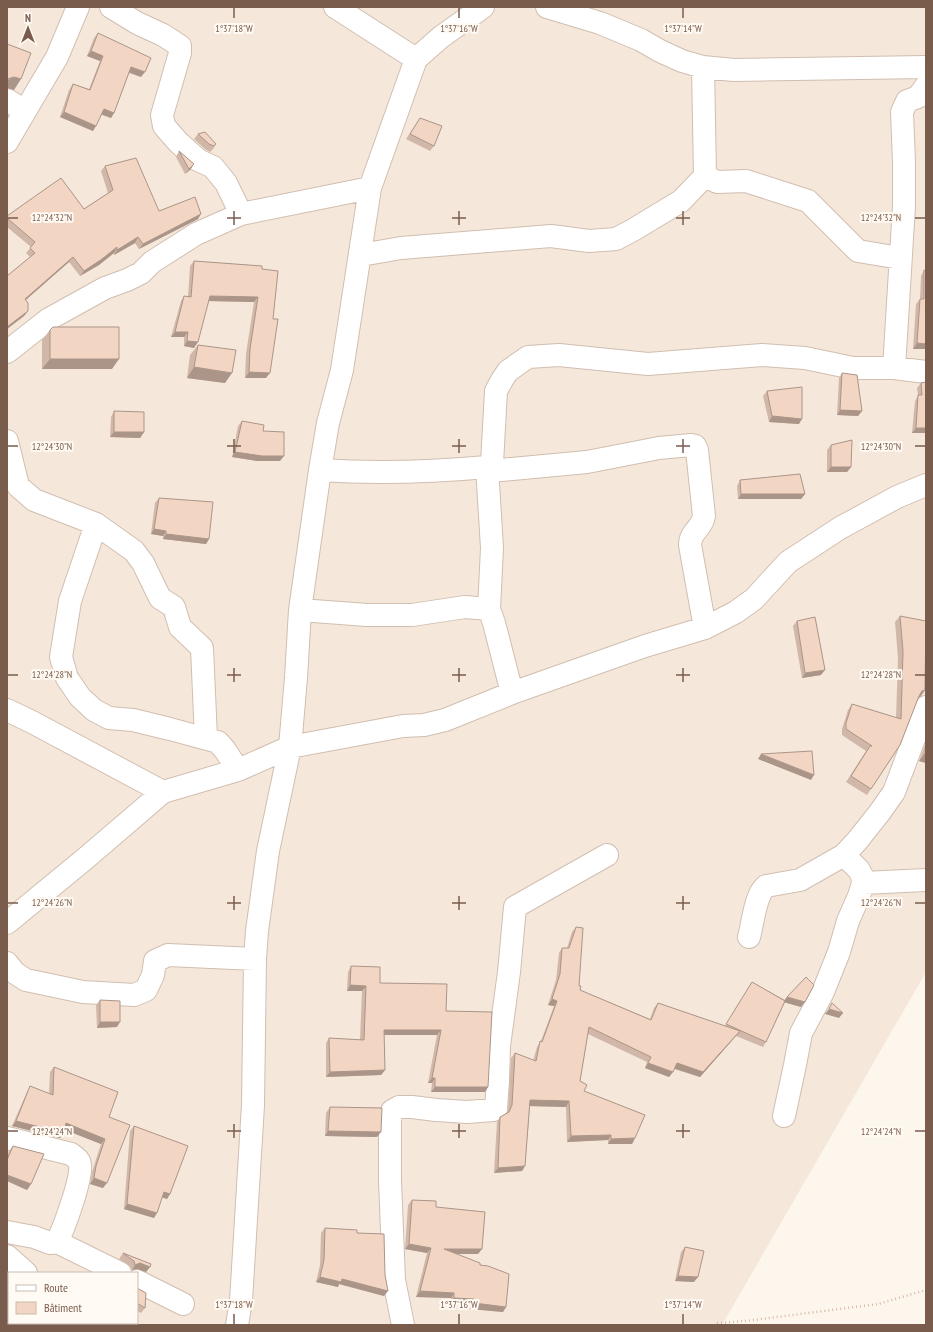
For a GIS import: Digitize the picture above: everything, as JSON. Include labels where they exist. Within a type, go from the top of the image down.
[{"type":"street","points":[[7,142],[57,57],[78,7]]},
{"type":"street","points":[[111,7],[137,23],[163,35],[180,46],[180,53],[162,115],[164,126],[178,142],[198,160],[213,167],[226,183],[241,214]]},
{"type":"street","points":[[336,7],[416,59]]},
{"type":"street","points":[[237,1325],[241,1301],[253,1105],[255,959],[257,931],[266,866],[290,747],[300,610],[320,470],[328,423],[342,370],[370,188],[416,59],[441,37],[483,7]]},
{"type":"street","points":[[547,7],[600,23],[641,40],[682,61],[702,67],[734,70],[926,67]]},
{"type":"street","points":[[360,254],[401,248],[550,236],[589,241],[616,238],[633,230],[681,201],[705,176],[702,67]]},
{"type":"street","points":[[894,368],[904,206],[902,112],[907,101],[918,97],[926,86]]},
{"type":"street","points":[[7,100],[25,111]]},
{"type":"street","points":[[705,176],[717,182],[746,181],[808,201],[858,251],[900,258]]},
{"type":"street","points":[[7,352],[49,319],[105,288],[141,273],[152,262],[196,234],[241,214],[370,188]]},
{"type":"street","points":[[512,693],[489,609],[492,548],[488,467],[492,463],[496,391],[508,370],[528,357],[559,355],[648,364],[762,355],[805,358],[853,368],[894,368],[926,372]]},
{"type":"street","points":[[7,441],[18,486],[34,500],[96,524],[134,551],[143,563],[160,598],[174,607],[180,627],[202,648],[206,738]]},
{"type":"street","points":[[320,470],[348,472],[442,471],[488,467],[501,470],[587,462],[659,448],[691,445],[695,446],[697,450],[704,516],[703,522],[691,535],[690,545],[705,628]]},
{"type":"street","points":[[7,923],[163,792],[238,770],[290,747],[403,726],[424,725],[445,720],[512,693],[645,646],[705,628],[736,612],[754,599],[788,562],[840,528],[897,497],[926,485]]},
{"type":"street","points":[[96,524],[70,601],[61,657],[67,678],[80,697],[94,710],[109,718],[133,720],[218,742],[238,770]]},
{"type":"street","points":[[300,610],[367,615],[412,615],[465,607],[489,609]]},
{"type":"street","points":[[749,937],[759,895],[762,889],[766,886],[800,880],[844,855],[862,836],[894,792],[926,707]]},
{"type":"street","points":[[7,710],[163,792]]},
{"type":"street","points":[[402,1325],[394,1280],[390,1181],[390,1118],[392,1111],[399,1107],[467,1112],[496,1109],[499,1046],[509,972],[515,907],[607,855]]},
{"type":"street","points":[[784,1116],[796,1065],[801,1033],[823,992],[863,883],[859,870],[844,855]]},
{"type":"street","points":[[863,883],[926,880]]},
{"type":"street","points":[[7,963],[15,973],[26,980],[83,992],[134,995],[146,990],[153,975],[155,961],[168,955],[255,959]]},
{"type":"street","points":[[7,1138],[71,1154],[78,1159],[80,1164],[80,1176],[57,1242]]},
{"type":"street","points":[[7,1232],[34,1237],[50,1243],[57,1242],[118,1272]]},
{"type":"street","points":[[7,1256],[25,1272]]},
{"type":"street","points":[[138,1282],[183,1304]]},
{"type":"path","points":[[717,1322],[746,1321],[878,1304],[926,1290]]},
{"type":"shaded area","points":[[7,7],[926,7],[926,972],[722,1325],[7,1325]]},
{"type":"building","points":[[98,33],[151,58],[145,72],[131,67],[114,113],[104,109],[96,126],[64,112],[73,84],[90,90],[103,56],[91,51]]},
{"type":"building","points":[[7,44],[31,53],[21,79],[14,77],[7,79]]},
{"type":"building","points":[[420,118],[442,126],[434,146],[410,134]]},
{"type":"building","points":[[205,132],[216,144],[214,146],[209,144],[198,134]]},
{"type":"building","points":[[179,151],[194,164],[189,169]]},
{"type":"building","points":[[136,158],[159,211],[195,197],[201,214],[143,244],[138,237],[117,250],[117,247],[84,271],[73,257],[25,299],[28,303],[28,311],[7,327],[7,276],[35,253],[30,248],[35,242],[7,218],[7,216],[61,178],[84,209],[113,190],[105,166]]},
{"type":"building","points":[[194,261],[262,266],[262,269],[278,271],[273,319],[278,319],[270,373],[249,372],[250,349],[258,297],[210,296],[198,342],[187,341],[188,332],[175,332],[184,296],[191,297]]},
{"type":"building","points":[[924,270],[926,270],[926,344],[917,343],[920,299],[924,299]]},
{"type":"building","points":[[53,327],[119,327],[119,359],[50,359],[50,330]]},
{"type":"building","points":[[198,345],[236,350],[232,373],[194,367]]},
{"type":"building","points":[[842,373],[857,375],[862,411],[840,410]]},
{"type":"building","points":[[926,382],[926,428],[916,428],[918,395],[922,395],[921,383]]},
{"type":"building","points":[[802,387],[802,419],[772,416],[767,391]]},
{"type":"building","points":[[114,411],[144,412],[144,432],[114,432]]},
{"type":"building","points":[[242,421],[264,425],[263,431],[284,432],[284,456],[262,456],[235,452]]},
{"type":"building","points":[[852,440],[851,467],[831,467],[831,445]]},
{"type":"building","points":[[800,474],[805,494],[741,494],[740,480]]},
{"type":"building","points":[[159,498],[213,502],[209,539],[166,534],[166,531],[154,529]]},
{"type":"building","points":[[900,616],[926,621],[925,690],[922,691],[919,696],[900,745],[871,789],[851,776],[870,746],[872,746],[846,729],[846,723],[852,704],[901,719],[903,651]]},
{"type":"building","points":[[815,617],[825,670],[805,673],[797,621]]},
{"type":"building","points":[[812,751],[814,775],[761,754]]},
{"type":"building","points":[[576,927],[583,928],[580,990],[651,1020],[658,1003],[740,1031],[703,1072],[677,1063],[673,1072],[648,1063],[651,1057],[589,1027],[580,1081],[587,1085],[584,1091],[645,1115],[635,1138],[611,1139],[611,1135],[571,1136],[569,1101],[530,1100],[525,1166],[498,1168],[500,1117],[509,1112],[512,1105],[515,1053],[536,1061],[540,1041],[542,1042],[557,1001],[552,999],[560,974],[562,948],[569,948]]},
{"type":"building","points":[[351,966],[380,967],[380,983],[447,984],[446,1011],[492,1012],[488,1087],[435,1087],[435,1078],[432,1078],[441,1030],[384,1030],[385,1070],[330,1072],[329,1038],[364,1040],[366,986],[350,985]]},
{"type":"building","points":[[806,977],[814,985],[805,1002],[787,997]]},
{"type":"building","points":[[752,982],[785,1001],[766,1042],[726,1024]]},
{"type":"building","points":[[100,1000],[120,1001],[120,1022],[100,1022]]},
{"type":"building","points":[[832,1003],[843,1013],[829,1009]]},
{"type":"building","points":[[54,1067],[118,1092],[109,1117],[130,1125],[107,1183],[94,1178],[96,1166],[105,1139],[66,1123],[64,1133],[16,1121],[30,1086],[53,1095]]},
{"type":"building","points":[[330,1107],[382,1108],[381,1132],[328,1131]]},
{"type":"building","points":[[134,1126],[188,1146],[170,1194],[164,1192],[157,1213],[127,1204]]},
{"type":"building","points":[[13,1146],[44,1154],[31,1184],[7,1175],[7,1160]]},
{"type":"building","points":[[412,1200],[436,1201],[436,1207],[485,1212],[482,1249],[444,1249],[480,1263],[480,1265],[488,1266],[509,1274],[506,1307],[474,1303],[474,1299],[454,1298],[454,1293],[420,1291],[431,1248],[409,1244]]},
{"type":"building","points":[[325,1228],[357,1230],[357,1233],[384,1234],[385,1275],[388,1291],[342,1279],[341,1282],[320,1277],[324,1260]]},
{"type":"building","points":[[685,1247],[704,1251],[698,1277],[678,1276]]},
{"type":"building","points":[[123,1253],[151,1264],[150,1267],[140,1263],[135,1265],[134,1261]]},
{"type":"building","points":[[138,1289],[146,1293],[145,1308],[138,1304]]}]
